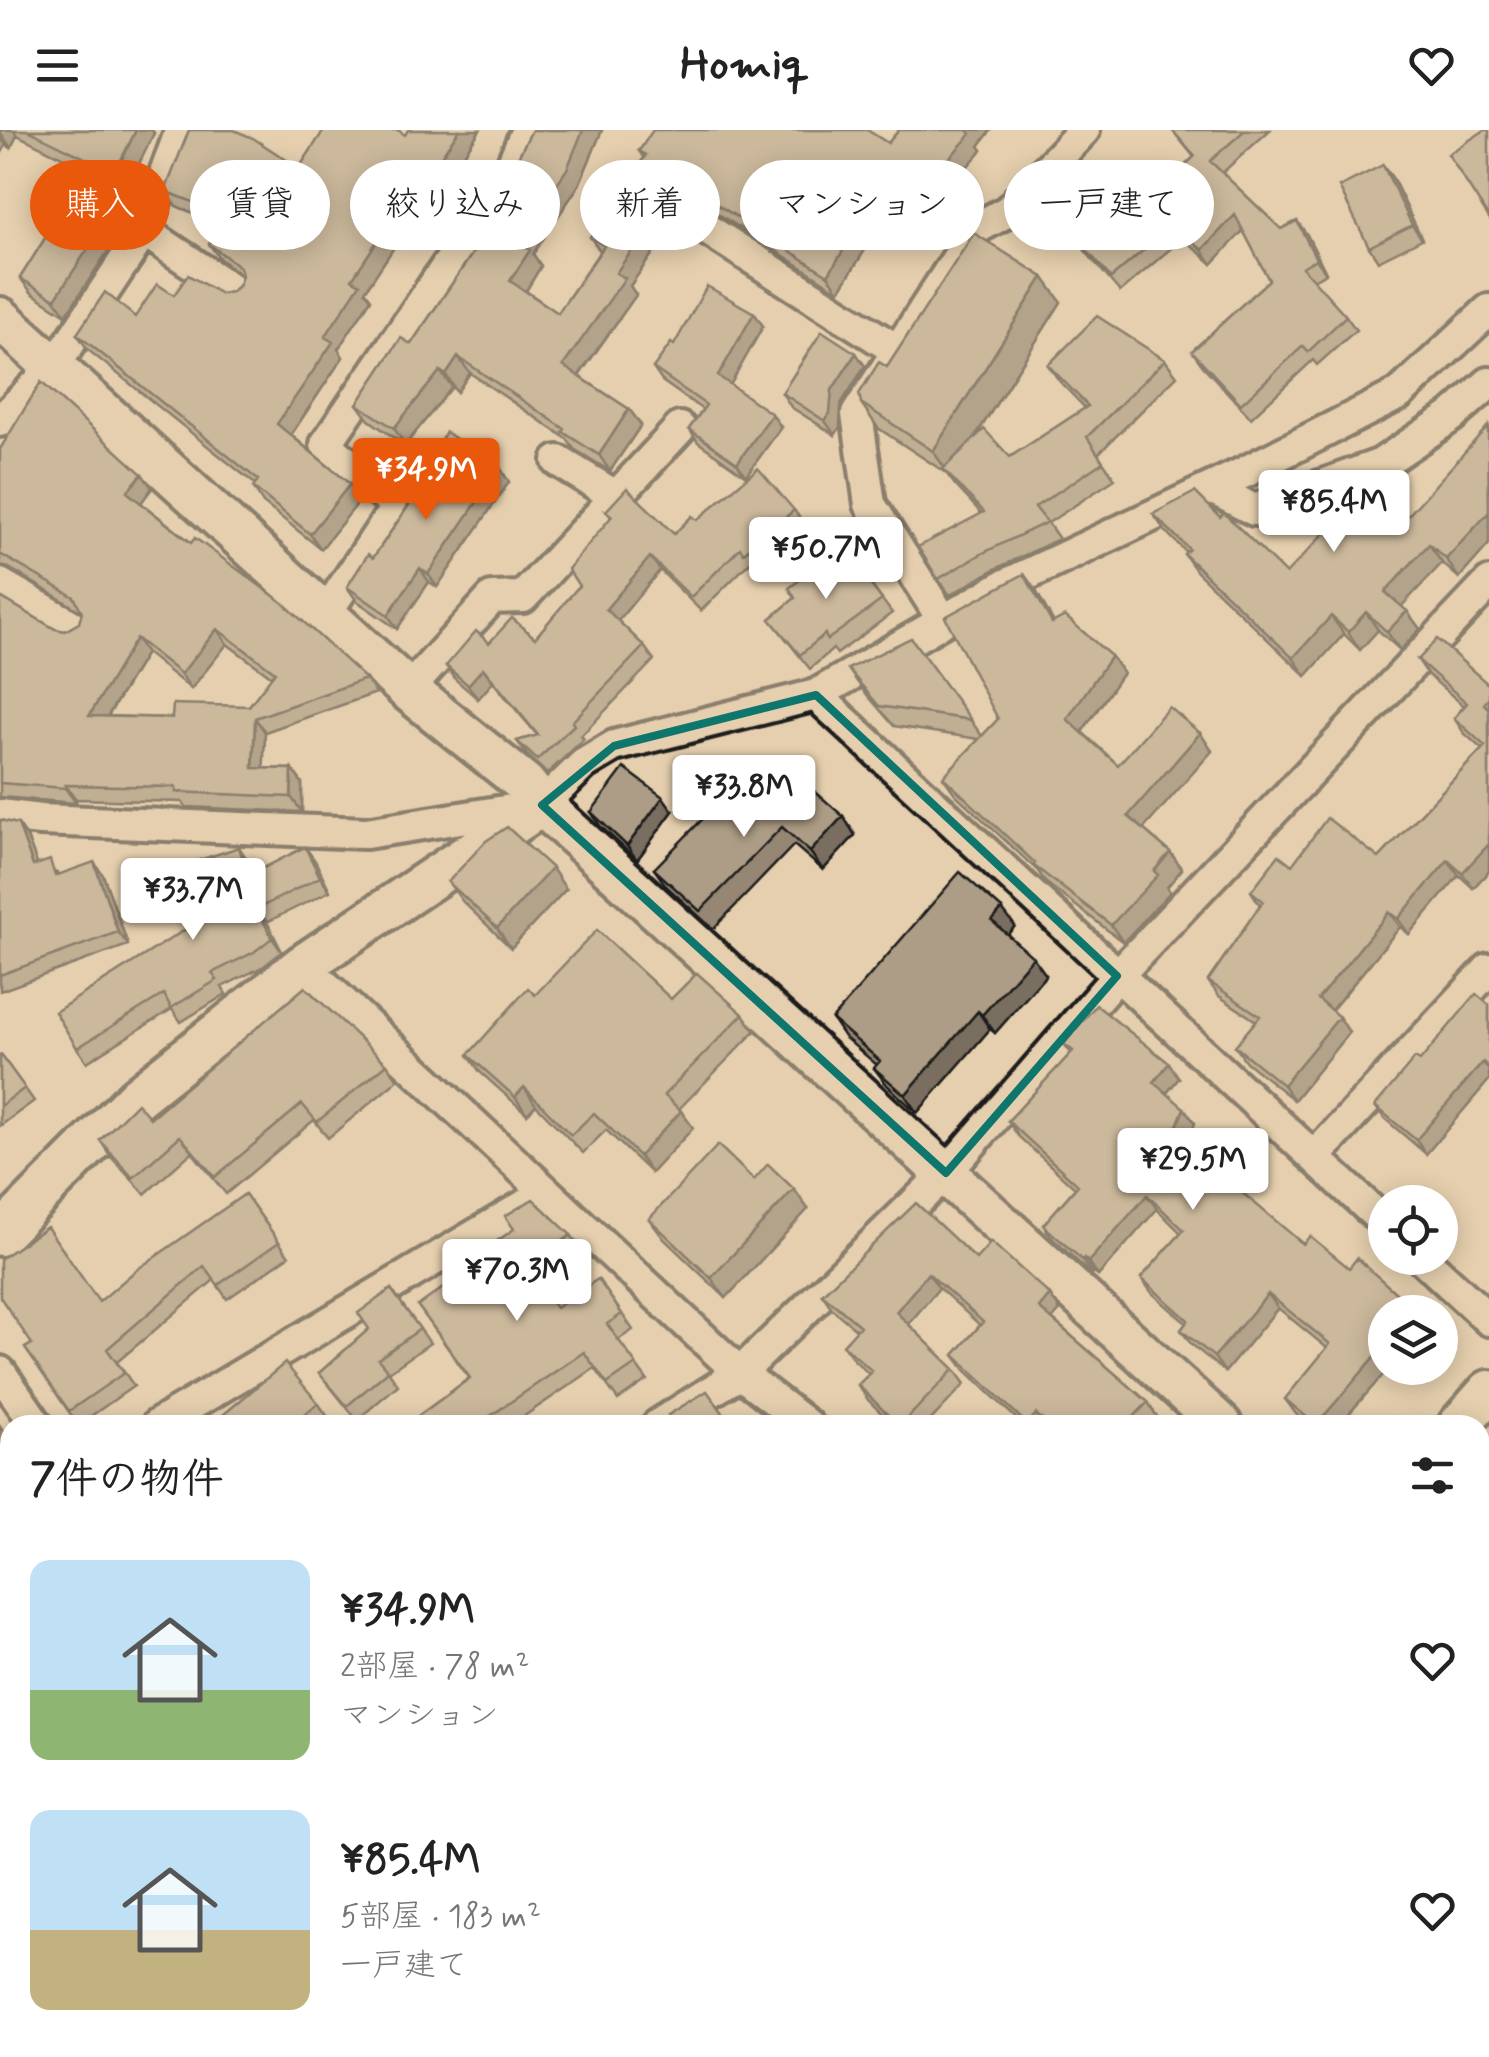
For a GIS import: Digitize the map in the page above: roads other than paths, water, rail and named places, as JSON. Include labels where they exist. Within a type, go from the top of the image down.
[{"type":"street","points":[[170,160],[181,130]]},
{"type":"street","points":[[326,613],[398,506],[326,444],[506,179],[527,130]]},
{"type":"street","points":[[943,620],[870,504],[857,414],[977,228],[1008,210],[1084,130]]},
{"type":"street","points":[[720,238],[898,351]]},
{"type":"street","points":[[170,248],[234,291]]},
{"type":"street","points":[[0,421],[54,368],[132,250]]},
{"type":"street","points":[[0,1235],[137,1098],[303,965],[542,805],[584,764],[614,746],[816,695],[1003,586],[1399,394],[1489,310]]},
{"type":"street","points":[[0,318],[408,690],[524,783],[542,805],[1210,1415]]},
{"type":"street","points":[[1212,488],[1254,510],[1381,464],[1452,416],[1489,384]]},
{"type":"street","points":[[408,690],[492,598],[524,597],[680,428]]},
{"type":"street","points":[[558,461],[616,497]]},
{"type":"street","points":[[674,1415],[740,1373],[946,1173],[1118,976],[1489,583]]},
{"type":"street","points":[[0,584],[74,627]]},
{"type":"street","points":[[816,695],[1368,1207]]},
{"type":"street","points":[[0,815],[40,820],[366,832],[542,805]]},
{"type":"street","points":[[303,965],[740,1373],[793,1415]]},
{"type":"street","points":[[1314,1157],[1489,970]]},
{"type":"street","points":[[174,1415],[546,1192]]},
{"type":"street","points":[[1440,1275],[1489,1320]]},
{"type":"street","points":[[0,1372],[31,1415]]},
{"type":"street","points":[[1468,1415],[1489,1391]]}]
